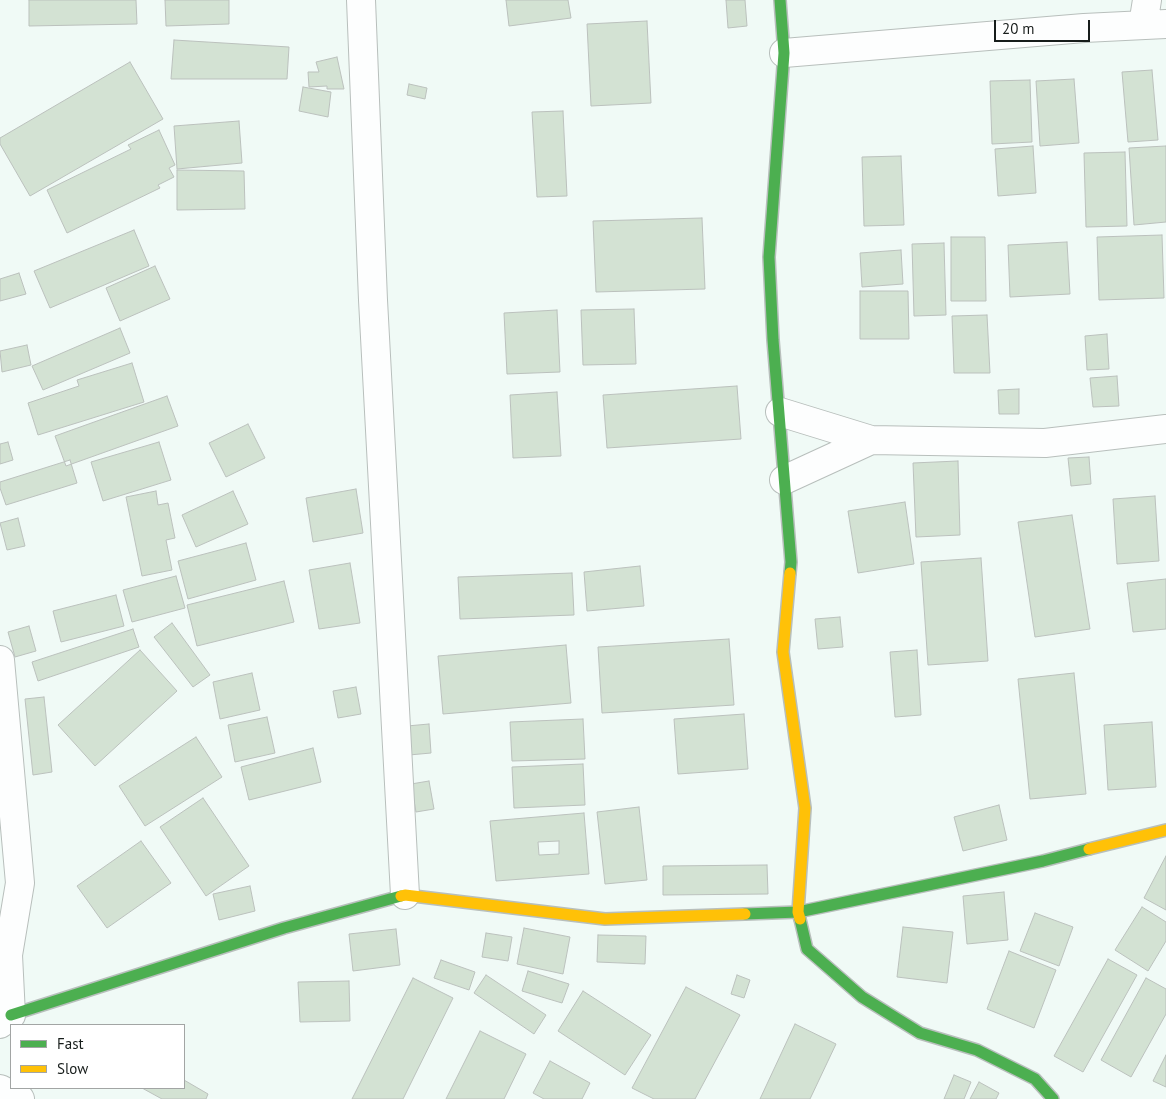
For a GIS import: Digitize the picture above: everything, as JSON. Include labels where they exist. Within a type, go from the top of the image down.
[{"type":"street","points":[[362,0],[373,300],[406,895]]},
{"type":"street","points":[[780,0],[784,53],[769,257],[773,340],[791,562],[783,652],[804,808],[798,912],[807,950],[862,998],[920,1033],[977,1050],[1035,1079],[1053,1099]]},
{"type":"street","points":[[784,53],[1152,16]]},
{"type":"street","points":[[780,412],[871,440],[1044,443],[1166,429]]},
{"type":"street","points":[[784,480],[871,440]]},
{"type":"street","points":[[0,660],[20,883],[8,955],[6,1020],[284,928],[406,895],[605,919],[798,912],[1043,861],[1166,830]]},
{"type":"street","points":[[0,1089],[20,1099]]},
{"type":"building","points":[[29,0],[136,0],[137,24],[29,26]]},
{"type":"building","points":[[165,0],[229,0],[229,24],[166,26]]},
{"type":"building","points":[[506,0],[568,0],[571,18],[509,26]]},
{"type":"building","points":[[726,0],[745,0],[747,26],[728,28]]},
{"type":"building","points":[[647,21],[651,103],[591,106],[587,24]]},
{"type":"building","points":[[174,40],[289,47],[287,79],[171,79]]},
{"type":"building","points":[[337,57],[344,89],[327,89],[327,86],[309,87],[308,72],[319,72],[316,62]]},
{"type":"building","points":[[130,62],[163,119],[30,196],[0,144],[0,138]]},
{"type":"building","points":[[1152,70],[1158,140],[1128,142],[1122,72]]},
{"type":"building","points":[[1074,79],[1079,143],[1040,146],[1036,81]]},
{"type":"building","points":[[1030,80],[1032,142],[992,144],[990,81]]},
{"type":"building","points":[[409,84],[427,88],[425,99],[407,95]]},
{"type":"building","points":[[303,87],[331,92],[328,117],[299,111]]},
{"type":"building","points":[[563,111],[567,196],[537,197],[532,112]]},
{"type":"building","points":[[239,121],[242,163],[177,169],[174,126]]},
{"type":"building","points":[[159,130],[175,165],[169,168],[174,177],[158,185],[160,188],[67,233],[47,190],[131,149],[128,145]]},
{"type":"building","points":[[1033,146],[1036,193],[998,196],[995,149]]},
{"type":"building","points":[[1166,146],[1166,222],[1134,225],[1129,148]]},
{"type":"building","points":[[1125,152],[1127,226],[1086,227],[1084,153]]},
{"type":"building","points":[[901,156],[904,225],[864,226],[862,157]]},
{"type":"building","points":[[177,170],[244,171],[245,209],[177,210]]},
{"type":"building","points":[[702,218],[705,289],[596,292],[593,221]]},
{"type":"building","points":[[134,230],[149,266],[50,308],[34,271]]},
{"type":"building","points":[[1162,235],[1164,298],[1099,300],[1097,237]]},
{"type":"building","points":[[951,237],[985,237],[986,301],[951,301]]},
{"type":"building","points":[[1067,242],[1070,294],[1010,297],[1008,245]]},
{"type":"building","points":[[944,243],[946,315],[914,316],[912,244]]},
{"type":"building","points":[[901,250],[903,284],[862,287],[860,253]]},
{"type":"building","points":[[155,266],[170,299],[120,321],[106,288]]},
{"type":"building","points":[[19,273],[26,294],[0,301],[0,279]]},
{"type":"building","points":[[860,291],[908,291],[909,339],[860,339]]},
{"type":"building","points":[[634,309],[636,364],[583,365],[581,310]]},
{"type":"building","points":[[557,310],[560,372],[507,374],[504,313]]},
{"type":"building","points":[[987,315],[990,373],[954,373],[952,316]]},
{"type":"building","points":[[120,328],[130,353],[43,390],[32,366]]},
{"type":"building","points":[[1107,334],[1109,369],[1087,370],[1085,336]]},
{"type":"building","points":[[27,345],[31,365],[2,372],[0,351]]},
{"type":"building","points":[[132,363],[144,402],[38,435],[28,403],[79,386],[77,380]]},
{"type":"building","points":[[1117,376],[1119,406],[1093,407],[1090,378]]},
{"type":"building","points":[[737,386],[741,439],[607,448],[603,395]]},
{"type":"building","points":[[1019,389],[1019,414],[999,414],[998,390]]},
{"type":"building","points":[[557,392],[561,456],[513,458],[510,395]]},
{"type":"building","points":[[167,396],[178,426],[66,466],[55,436]]},
{"type":"building","points":[[248,424],[265,458],[226,477],[209,443]]},
{"type":"building","points":[[8,442],[13,460],[0,464],[0,444]]},
{"type":"building","points":[[159,442],[171,480],[103,501],[91,462]]},
{"type":"building","points":[[1089,457],[1091,484],[1071,486],[1068,458]]},
{"type":"building","points":[[70,460],[77,483],[6,505],[0,488],[0,482]]},
{"type":"building","points":[[958,461],[960,535],[916,537],[913,463]]},
{"type":"building","points":[[356,489],[363,533],[313,542],[306,498]]},
{"type":"building","points":[[156,491],[158,505],[168,503],[175,538],[166,540],[172,570],[142,576],[126,497]]},
{"type":"building","points":[[233,491],[248,524],[196,547],[182,515]]},
{"type":"building","points":[[1155,496],[1159,561],[1117,564],[1113,499]]},
{"type":"building","points":[[905,502],[914,564],[858,573],[848,511]]},
{"type":"building","points":[[1072,515],[1090,629],[1035,637],[1018,522]]},
{"type":"building","points":[[18,518],[25,546],[7,550],[0,523]]},
{"type":"building","points":[[246,543],[256,580],[188,599],[178,561]]},
{"type":"building","points":[[981,558],[988,661],[928,665],[921,562]]},
{"type":"building","points":[[350,563],[360,623],[319,629],[309,570]]},
{"type":"building","points":[[640,566],[644,606],[587,611],[584,572]]},
{"type":"building","points":[[572,573],[574,615],[460,619],[458,577]]},
{"type":"building","points":[[176,576],[185,608],[132,622],[123,590]]},
{"type":"building","points":[[1166,579],[1166,629],[1133,632],[1127,583]]},
{"type":"building","points":[[284,581],[294,622],[197,646],[187,605]]},
{"type":"building","points":[[116,595],[124,626],[61,642],[53,611]]},
{"type":"building","points":[[840,617],[843,647],[818,649],[815,619]]},
{"type":"building","points":[[172,623],[210,675],[193,687],[154,637]]},
{"type":"building","points":[[29,626],[36,651],[15,657],[8,632]]},
{"type":"building","points":[[133,629],[139,647],[38,681],[32,662]]},
{"type":"building","points":[[729,639],[734,705],[602,713],[598,647]]},
{"type":"building","points":[[566,645],[571,703],[443,714],[438,656]]},
{"type":"building","points":[[140,650],[177,691],[95,766],[58,725]]},
{"type":"building","points":[[917,650],[921,715],[895,717],[890,652]]},
{"type":"building","points":[[252,673],[260,710],[220,719],[213,682]]},
{"type":"building","points":[[1074,673],[1086,794],[1030,799],[1018,679]]},
{"type":"building","points":[[356,687],[361,714],[338,718],[333,691]]},
{"type":"building","points":[[44,697],[52,772],[33,775],[25,699]]},
{"type":"building","points":[[744,714],[748,769],[678,774],[674,719]]},
{"type":"building","points":[[267,717],[275,753],[235,762],[228,725]]},
{"type":"building","points":[[583,719],[585,759],[512,761],[510,722]]},
{"type":"building","points":[[1152,722],[1156,787],[1108,790],[1104,725]]},
{"type":"building","points":[[429,724],[431,753],[409,755],[407,726]]},
{"type":"building","points":[[196,737],[222,777],[145,826],[119,786]]},
{"type":"building","points":[[313,748],[321,782],[249,800],[241,767]]},
{"type":"building","points":[[583,764],[585,805],[514,808],[512,767]]},
{"type":"building","points":[[429,781],[434,809],[416,812],[411,784]]},
{"type":"building","points":[[203,798],[249,866],[206,896],[160,827]]},
{"type":"building","points":[[999,805],[1007,840],[963,851],[954,817]]},
{"type":"building","points":[[639,807],[647,880],[605,884],[597,812]]},
{"type":"building","points":[[584,813],[589,874],[496,881],[490,821]],"holes":[[[559,841],[559,854],[539,855],[538,842]]]},
{"type":"building","points":[[141,841],[171,883],[107,928],[77,886]]},
{"type":"building","points":[[1166,856],[1166,910],[1144,898]]},
{"type":"building","points":[[767,865],[768,894],[663,895],[663,866]]},
{"type":"building","points":[[250,886],[255,911],[219,920],[213,894]]},
{"type":"building","points":[[1004,892],[1008,940],[967,944],[963,896]]},
{"type":"building","points":[[1142,907],[1166,922],[1166,941],[1148,971],[1115,950]]},
{"type":"building","points":[[1035,913],[1073,927],[1059,966],[1020,951]]},
{"type":"building","points":[[903,927],[953,932],[947,983],[897,977]]},
{"type":"building","points":[[524,928],[570,937],[563,974],[517,964]]},
{"type":"building","points":[[396,929],[400,965],[353,971],[349,934]]},
{"type":"building","points":[[486,933],[512,937],[508,961],[482,957]]},
{"type":"building","points":[[598,935],[646,936],[645,964],[597,962]]},
{"type":"building","points":[[1009,951],[1056,970],[1034,1028],[987,1009]]},
{"type":"building","points":[[1108,959],[1137,975],[1083,1072],[1054,1056]]},
{"type":"building","points":[[441,960],[475,972],[469,990],[434,978]]},
{"type":"building","points":[[528,971],[569,984],[562,1003],[522,991]]},
{"type":"building","points":[[486,975],[546,1015],[534,1034],[474,993]]},
{"type":"building","points":[[737,975],[750,980],[744,998],[731,994]]},
{"type":"building","points":[[413,978],[453,998],[403,1099],[352,1099]]},
{"type":"building","points":[[1146,978],[1166,989],[1166,1014],[1131,1077],[1101,1060]]},
{"type":"building","points":[[349,981],[350,1021],[300,1022],[298,982]]},
{"type":"building","points":[[686,987],[740,1015],[695,1099],[654,1099],[632,1088]]},
{"type":"building","points":[[583,991],[651,1035],[625,1075],[558,1031]]},
{"type":"building","points":[[795,1024],[836,1044],[810,1099],[760,1099]]},
{"type":"building","points":[[480,1031],[526,1054],[504,1099],[446,1099]]},
{"type":"building","points":[[1166,1055],[1166,1087],[1153,1081]]},
{"type":"building","points":[[550,1061],[590,1083],[582,1099],[544,1099],[533,1093]]},
{"type":"building","points":[[954,1075],[971,1082],[964,1099],[944,1099]]},
{"type":"building","points":[[185,1081],[208,1094],[206,1099],[162,1099],[144,1089],[185,1089]]},
{"type":"building","points":[[979,1082],[999,1093],[996,1099],[970,1099]]},
{"type":"traffic: fast","points":[[780,0],[784,53],[769,257],[773,340],[791,562],[790,573]]},
{"type":"traffic: fast","points":[[745,914],[798,912],[1043,861],[1089,849]]},
{"type":"traffic: fast","points":[[11,1015],[284,928],[401,896]]},
{"type":"traffic: fast","points":[[800,919],[807,949],[862,997],[920,1033],[977,1050],[1035,1079],[1053,1099]]},
{"type":"traffic: slow","points":[[790,573],[783,652],[805,808],[798,912],[800,919]]},
{"type":"traffic: slow","points":[[1089,849],[1166,830]]},
{"type":"traffic: slow","points":[[401,896],[605,919],[745,914]]}]
